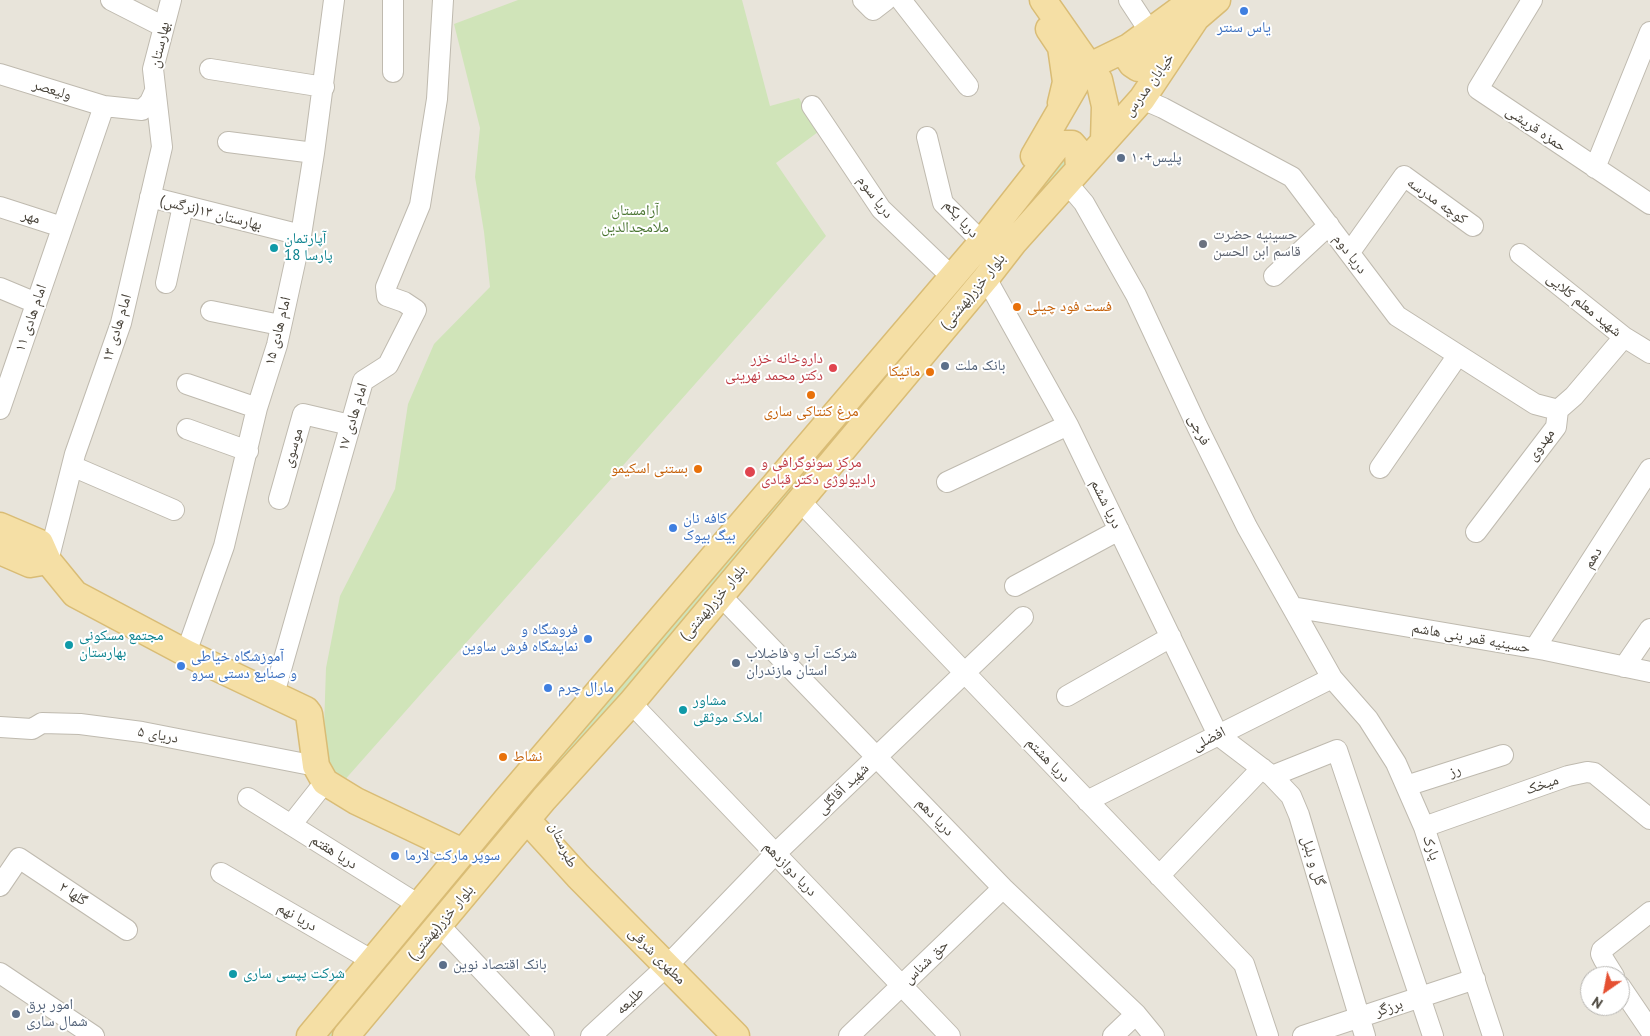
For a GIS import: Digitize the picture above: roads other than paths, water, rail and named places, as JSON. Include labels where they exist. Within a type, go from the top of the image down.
[{"type":"main road","points":[[1029,0],[1061,47],[1066,82],[1058,118]]},
{"type":"main road","points":[[1043,0],[1099,80],[1104,106],[1104,141]]},
{"type":"main road","name":"خیابان مدرس","points":[[1090,66],[1129,47],[1150,32],[1217,0]]},
{"type":"main road","points":[[1129,47],[1128,58],[1132,64],[1138,68],[1146,68],[1195,9]]},
{"type":"main road","name":"خیابان مدرس","points":[[1073,176],[1142,99],[1195,9]]},
{"type":"main road","points":[[982,242],[1058,118],[1081,75],[1090,66]]},
{"type":"main road","points":[[982,242],[1059,144],[1072,144],[1078,151],[1073,176]]},
{"type":"main road","name":"بلوار خزر(بهشتی)","points":[[346,1036],[544,799],[630,703],[986,278],[1014,242],[1073,176]]},
{"type":"main road","name":"بلوار خزر(بهشتی)","points":[[310,1036],[507,799],[982,242]]},
{"type":"main road","points":[[0,526],[40,543],[48,561],[75,594],[186,653],[301,707],[309,714],[320,774],[356,801],[463,852]]},
{"type":"main road","points":[[0,551],[30,564],[48,561]]},
{"type":"main road","name":"طبرستان","points":[[544,799],[556,835],[578,876]]},
{"type":"main road","name":"طبرستان","points":[[527,820],[578,876]]},
{"type":"main road","name":"مطهری شرقی","points":[[578,876],[668,965],[736,1036]]},
{"type":"street","points":[[111,0],[164,27]]},
{"type":"street","name":"بهارستان","points":[[155,91],[153,69],[171,0]]},
{"type":"street","name":"امام هادی ۱۵","points":[[186,653],[224,546],[257,408],[277,345],[301,235],[324,87],[334,0]]},
{"type":"street","points":[[393,0],[393,72]]},
{"type":"street","name":"امام هادی ۱۷","points":[[274,694],[363,380],[388,365],[416,310],[404,302],[387,296],[386,287],[420,205],[437,100],[443,0]]},
{"type":"street","points":[[863,0],[873,10],[886,0]]},
{"type":"street","points":[[901,0],[968,86]]},
{"type":"street","points":[[1129,0],[1150,32]]},
{"type":"street","name":"حمزه قریشی","points":[[1532,0],[1478,90],[1650,204]]},
{"type":"street","points":[[1595,168],[1650,32]]},
{"type":"street","points":[[210,69],[324,87]]},
{"type":"street","name":"ولیعصر","points":[[0,74],[104,106],[142,110],[150,102],[155,91]]},
{"type":"street","name":"امام هادی ١٣","points":[[48,561],[72,466],[121,323],[162,147],[155,91]]},
{"type":"street","name":"دریا دوم","points":[[1142,99],[1163,108],[1292,177],[1350,252],[1396,316],[1535,404],[1558,410]]},
{"type":"street","name":"امام هادی ١۱","points":[[0,409],[104,106]]},
{"type":"street","name":"دریا سوم","points":[[812,106],[881,209],[952,277]]},
{"type":"street","name":"دریا یکم","points":[[926,137],[943,203],[982,242]]},
{"type":"street","points":[[228,142],[314,153]]},
{"type":"street","name":"فرجی","points":[[1073,176],[1084,203],[1136,295],[1196,426],[1247,527],[1332,678]]},
{"type":"street","name":"کوچه مدرسه","points":[[1350,252],[1404,176],[1473,226]]},
{"type":"street","name":"بهارستان ۱۳(نرگس)","points":[[150,198],[301,235]]},
{"type":"street","points":[[166,282],[183,206]]},
{"type":"street","name":"مهر","points":[[0,208],[62,227]]},
{"type":"street","points":[[1274,276],[1329,225]]},
{"type":"street","name":"شهید معلم کلایی","points":[[1520,254],[1624,337],[1650,353]]},
{"type":"street","name":"دریا ششم","points":[[986,278],[1068,425],[1218,735]]},
{"type":"street","points":[[0,288],[36,303]]},
{"type":"street","points":[[211,311],[280,325]]},
{"type":"street","name":"مهدوی","points":[[1476,532],[1556,427],[1558,410],[1574,396],[1624,337]]},
{"type":"street","points":[[1380,468],[1458,354]]},
{"type":"street","points":[[187,384],[257,408]]},
{"type":"street","name":"موسوی","points":[[279,499],[303,414],[350,425]]},
{"type":"street","points":[[947,482],[1068,425]]},
{"type":"street","points":[[186,429],[248,452]]},
{"type":"street","points":[[72,466],[174,510]]},
{"type":"street","name":"دهم","points":[[1536,648],[1650,468]]},
{"type":"street","name":"دریا هشتم","points":[[799,500],[1244,964],[1268,1036]]},
{"type":"street","points":[[1015,586],[1119,530]]},
{"type":"street","name":"دریا دهم","points":[[720,595],[1003,888],[1136,1014],[1154,1036]]},
{"type":"street","name":"حسینیه قمر بنی هاشم","points":[[1292,607],[1536,648],[1650,672]]},
{"type":"street","name":"شهید آقاگلی","points":[[668,965],[776,854],[1023,617]]},
{"type":"street","points":[[1624,666],[1650,629]]},
{"type":"street","points":[[1066,696],[1171,637]]},
{"type":"street","name":"افضلی","points":[[1087,801],[1332,678]]},
{"type":"street","name":"پارک","points":[[1332,678],[1368,719],[1396,763],[1424,827],[1493,1036]]},
{"type":"street","name":"دریا دوازدهم","points":[[630,703],[950,1036]]},
{"type":"street","name":"دریای ۵","points":[[0,727],[32,729],[42,724],[80,724],[142,732],[320,774]]},
{"type":"street","name":"گل و بلبل","points":[[1218,735],[1267,772],[1291,796],[1299,815],[1363,1027]]},
{"type":"street","points":[[1159,876],[1267,772],[1337,750],[1433,1036]]},
{"type":"street","name":"رز","points":[[1406,786],[1503,755]]},
{"type":"street","name":"میخک","points":[[1424,827],[1568,776],[1587,772],[1594,773],[1650,819]]},
{"type":"street","points":[[291,825],[320,774]]},
{"type":"street","name":"دریا هقتم","points":[[248,798],[419,905]]},
{"type":"street","points":[[507,799],[527,820]]},
{"type":"street","name":"گلها ۲","points":[[0,886],[19,858],[127,930]]},
{"type":"street","name":"دریا نهم","points":[[221,873],[372,961]]},
{"type":"street","name":"حق شناس","points":[[849,1036],[1003,888]]},
{"type":"street","points":[[1608,966],[1601,954],[1602,950],[1650,912]]},
{"type":"street","points":[[439,925],[544,1036]]},
{"type":"street","name":"طلیعه","points":[[591,1036],[668,965]]},
{"type":"street","points":[[0,973],[94,1036]]},
{"type":"street","name":"برزگر","points":[[1303,1036],[1363,1027],[1420,998],[1475,979]]},
{"type":"street","points":[[1630,1001],[1650,1030]]},
{"type":"street","points":[[1114,1036],[1136,1014]]},
{"type":"place","name":"یاس سنتر","points":[[1244,11]]},
{"type":"place","name":"پلیس+١٠","points":[[1121,158]]},
{"type":"place","name":"حسینیه حضرت قاسم ابن الحسن","points":[[1203,244]]},
{"type":"place","name":"آپارتمان پارسا 18","points":[[274,248]]},
{"type":"place","name":"فست فود چیلی","points":[[1017,307]]},
{"type":"place","name":"بانک ملت","points":[[945,366]]},
{"type":"place","name":"داروخانه خزر دکتر محمد نهرینی","points":[[833,368]]},
{"type":"place","name":"ماتیکا","points":[[930,372]]},
{"type":"place","name":"مرغ کنتاکی ساری","points":[[811,395]]},
{"type":"place","name":"بستنی اسکیمو","points":[[698,469]]},
{"type":"place","name":"مركز سونوگرافی و راديولوژی دكتر قبادی","points":[[750,472]]},
{"type":"place","name":"کافه نان بیگ بیوک","points":[[673,528]]},
{"type":"place","name":"فروشگاه و نمایشگاه فرش ساوین","points":[[588,639]]},
{"type":"place","name":"مجتمع مسکونی بهارستان","points":[[69,645]]},
{"type":"place","name":"شرکت آب و فاضلاب استان مازندران","points":[[736,663]]},
{"type":"place","name":"آموزشگاه خیاطی و صنایع دستی سرو","points":[[181,666]]},
{"type":"place","name":"مارال چرم","points":[[548,688]]},
{"type":"place","name":"مشاور املاک موثقی","points":[[683,710]]},
{"type":"place","name":"نشاط","points":[[503,757]]},
{"type":"place","name":"سوپر مارکت لارما","points":[[395,856]]},
{"type":"place","name":"بانک اقتصاد نوین","points":[[443,965]]},
{"type":"place","name":"شرکت پپسی ساری","points":[[233,974]]},
{"type":"place","name":"امور برق شمال ساری","points":[[16,1014]]},
{"type":"park label","name":"آرامستان ملامجدالدین","points":[[635,220]]}]
